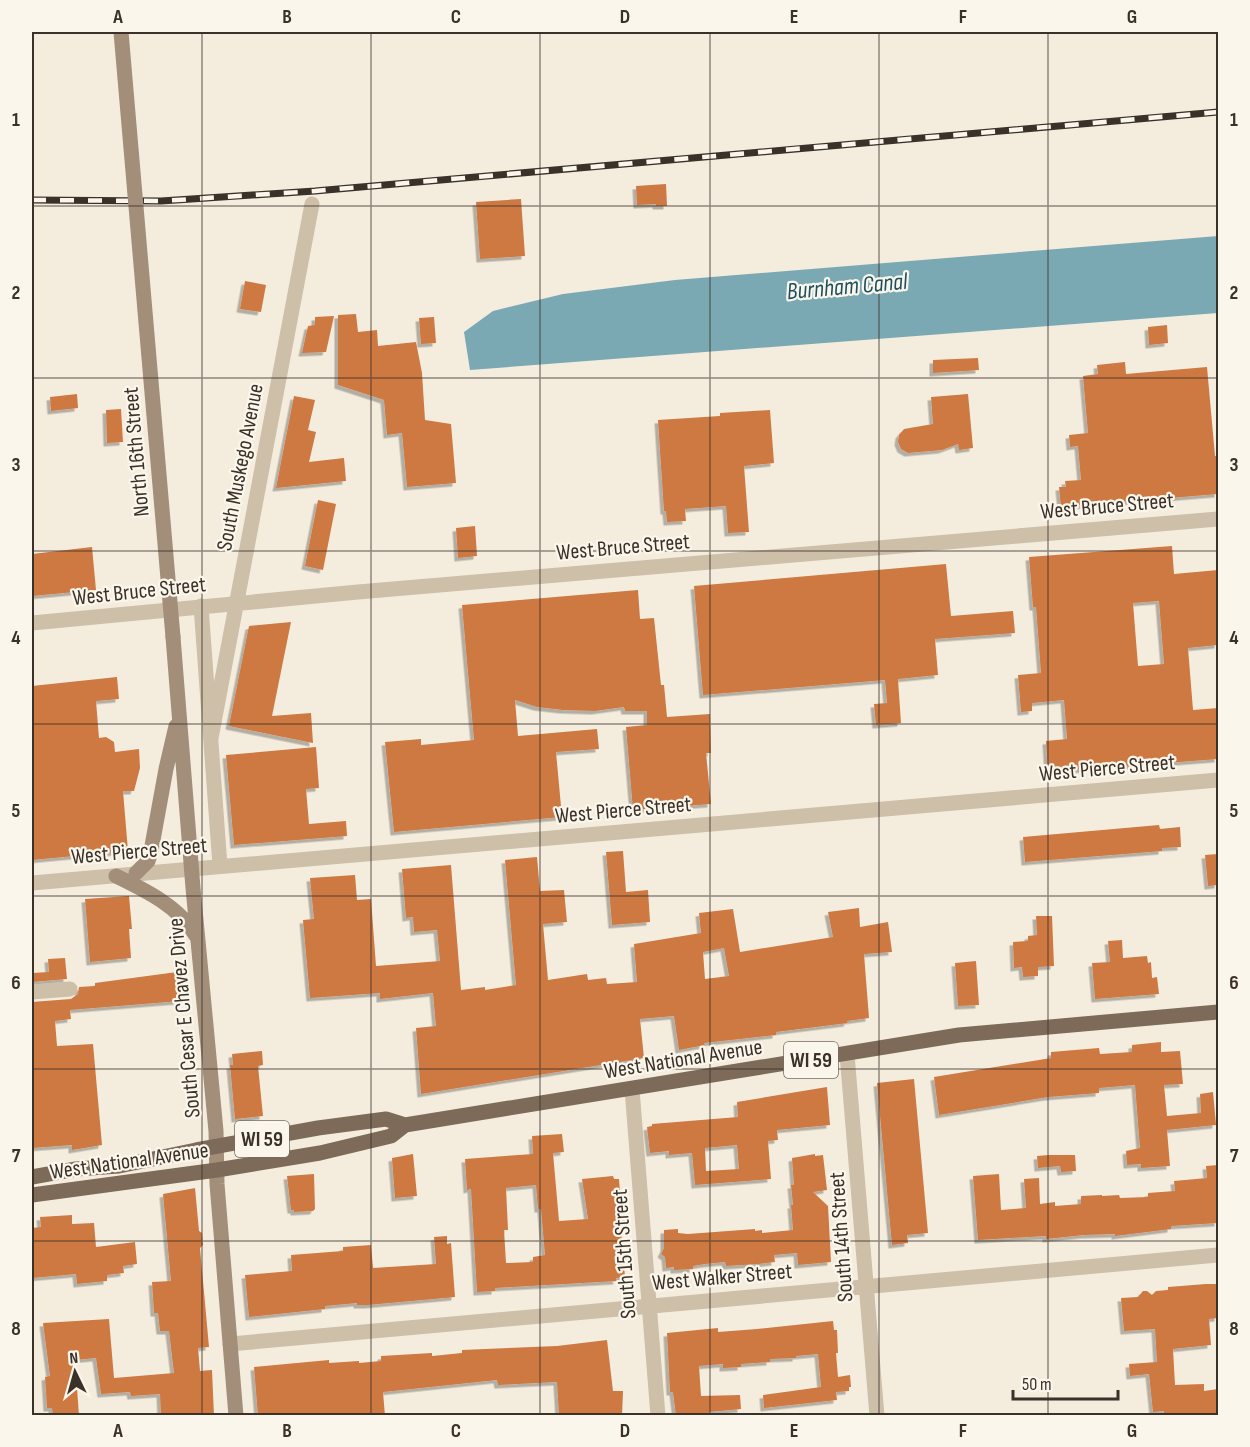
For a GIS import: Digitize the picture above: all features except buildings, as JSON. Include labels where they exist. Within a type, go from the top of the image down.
[{"type":"main road","name":"North 16th Street","points":[[121,32],[192,868]]},
{"type":"main road","points":[[136,873],[148,861],[151,851],[163,783],[180,711]]},
{"type":"main road","name":"South Cesar E Chavez Drive","points":[[192,868],[217,1147],[236,1416]]},
{"type":"main road","points":[[116,876],[140,887],[173,910],[188,923],[198,941]]},
{"type":"main road","name":"West National Avenue","points":[[32,1177],[76,1169],[119,1166],[318,1128],[386,1119],[405,1125],[959,1035],[1218,1012]]},
{"type":"main road","name":"West National Avenue","points":[[32,1196],[320,1153],[391,1136],[405,1125]]},
{"type":"main road","points":[[318,1128],[320,1153]]},
{"type":"main road","points":[[119,1166],[121,1183]]},
{"type":"street","name":"South Muskego Avenue","points":[[211,738],[312,204]]},
{"type":"street","name":"West Bruce Street","points":[[32,623],[201,606],[1218,519]]},
{"type":"street","name":"South Muskego Avenue","points":[[201,606],[220,866]]},
{"type":"street","name":"West Pierce Street","points":[[32,883],[1218,780]]},
{"type":"street","points":[[32,992],[70,989]]},
{"type":"street","name":"South 14th Street","points":[[847,1054],[877,1416]]},
{"type":"street","name":"South 15th Street","points":[[632,1089],[658,1416]]},
{"type":"street","name":"West Walker Street","points":[[230,1344],[1218,1255]]},
{"type":"water","name":"Burnham Canal","points":[[1218,236],[1218,313],[470,370],[464,332],[493,311],[563,294],[675,280]]},
{"type":"railway","points":[[32,200],[161,201],[315,191],[1218,112]]}]
